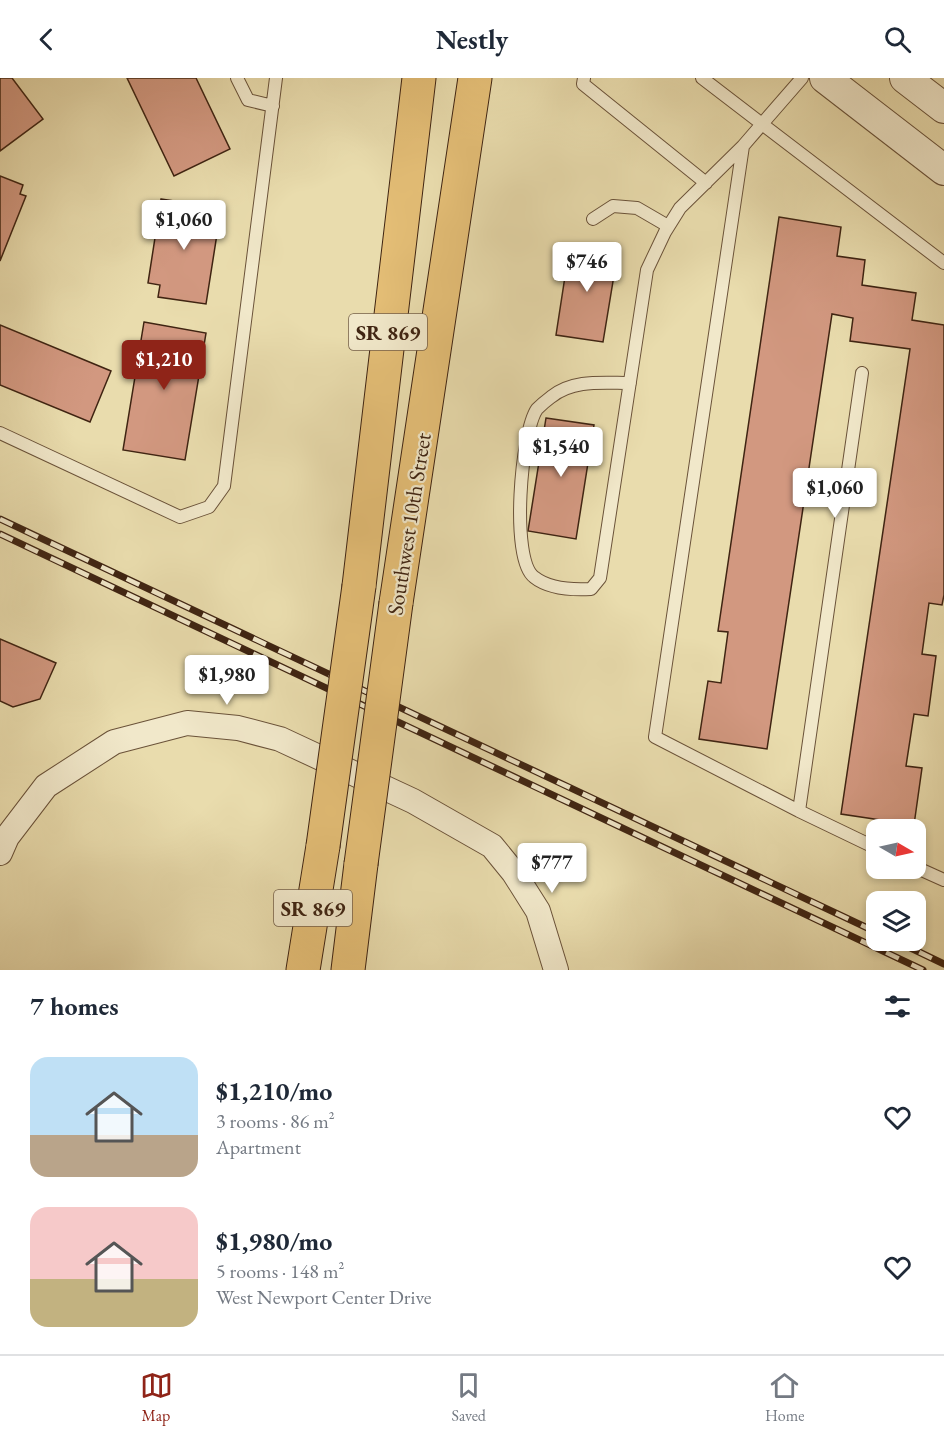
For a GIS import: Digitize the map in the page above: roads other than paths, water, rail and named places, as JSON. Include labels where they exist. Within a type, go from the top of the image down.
[{"type":"main road","name":"Southwest 10th Street","points":[[303,970],[323,846],[359,586],[419,78]]},
{"type":"main road","name":"Southwest 10th Street","points":[[348,970],[396,603],[475,78]]},
{"type":"street","points":[[825,78],[944,170]]},
{"type":"street","points":[[905,78],[944,108]]},
{"type":"street","points":[[0,852],[7,837],[46,786],[114,742],[187,723],[238,728],[280,739],[413,801],[492,846],[514,873],[538,911],[556,970]]},
{"type":"lane","points":[[237,78],[248,100],[273,106]]},
{"type":"lane","points":[[0,433],[180,517],[209,507],[224,486],[276,78]]},
{"type":"lane","points":[[584,78],[583,84],[706,183]]},
{"type":"lane","points":[[702,78],[944,263]]},
{"type":"lane","points":[[630,383],[582,383],[553,395],[536,410],[524,464],[519,535],[524,563],[533,577],[559,588],[591,589],[600,578],[630,383],[647,270],[668,226],[680,208],[743,146],[802,78]]},
{"type":"lane","points":[[743,146],[655,737],[866,843]]},
{"type":"lane","points":[[593,219],[614,206],[637,208],[668,226]]},
{"type":"lane","points":[[799,811],[862,373]]},
{"type":"lane","points":[[926,872],[944,880]]},
{"type":"railway","points":[[0,519],[866,927]]},
{"type":"railway","points":[[0,534],[923,970]]},
{"type":"railway","points":[[917,951],[944,964]]}]
